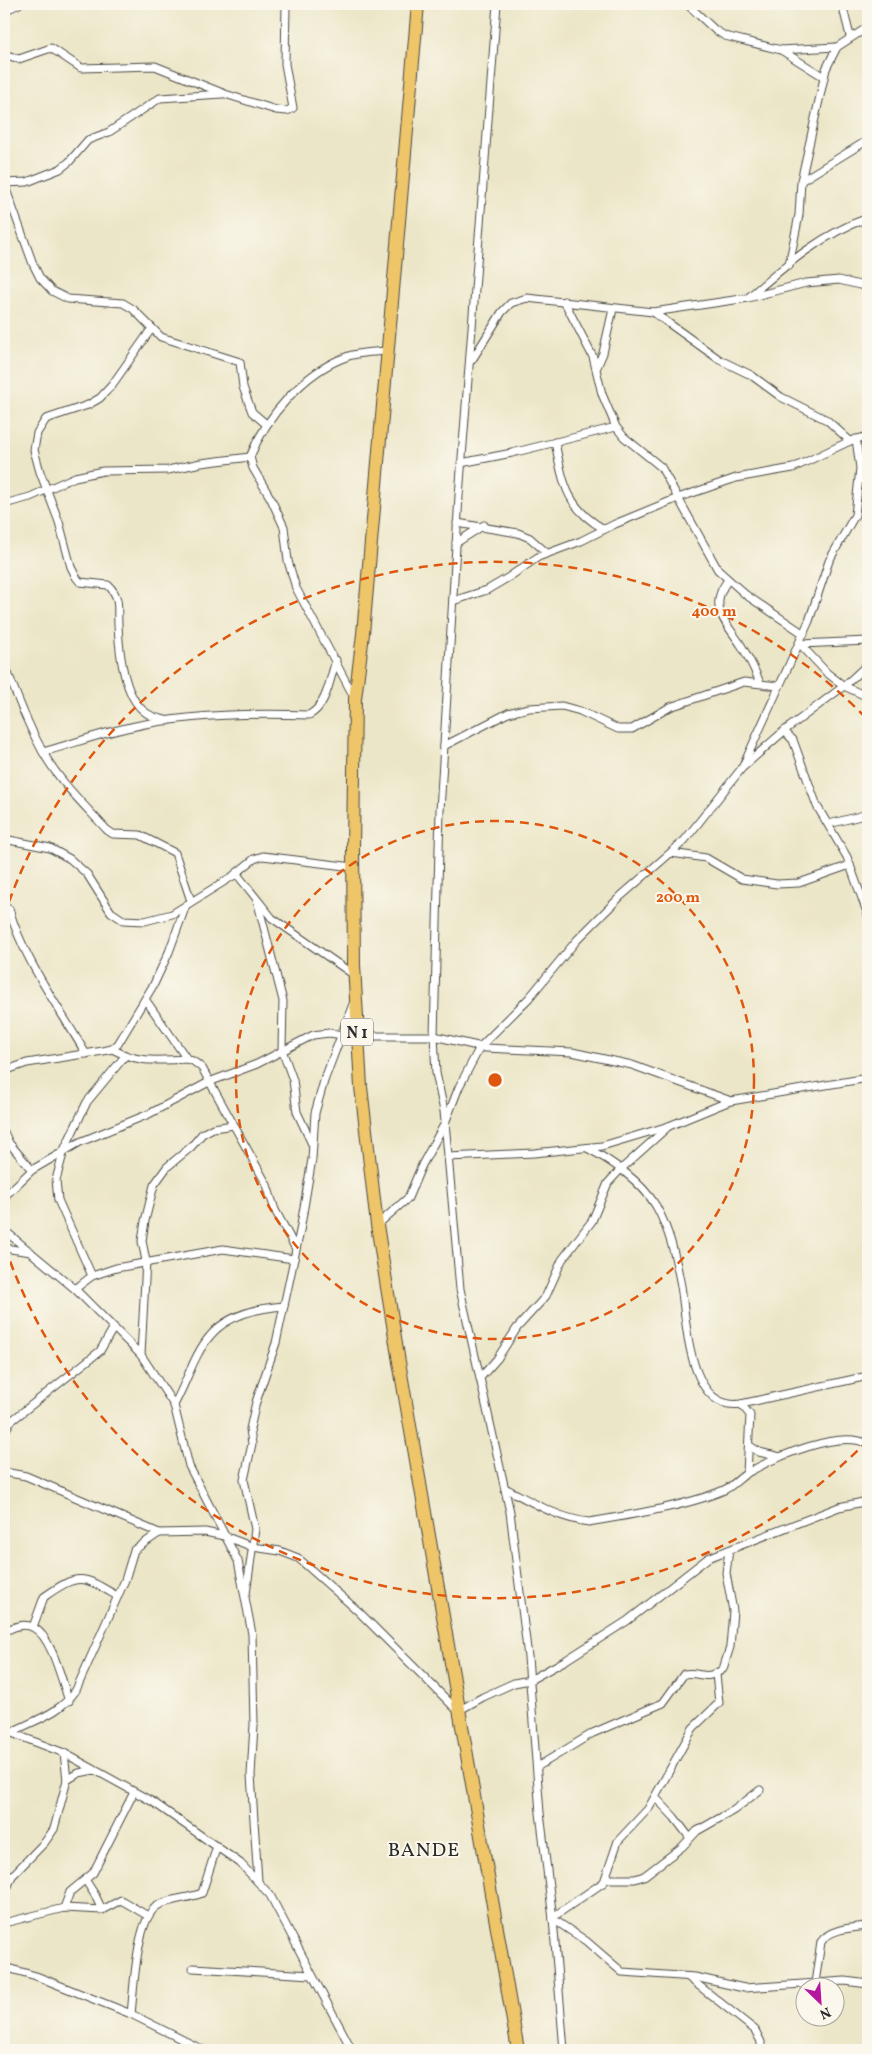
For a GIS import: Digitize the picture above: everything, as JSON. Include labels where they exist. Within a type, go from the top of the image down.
[{"type":"highway","name":"N 1","points":[[418,4],[355,699],[353,867],[355,997],[357,1036],[377,1225],[458,1711],[518,2050]]},
{"type":"street","points":[[4,11],[19,4]]},
{"type":"street","points":[[4,54],[18,59],[51,48],[80,68],[155,66],[225,94],[276,110],[288,111],[293,108],[285,64],[286,4]]},
{"type":"street","points":[[497,4],[452,601],[440,811],[434,1036],[436,1073],[445,1123],[460,1289],[510,1512],[530,1680],[564,2050]]},
{"type":"street","points":[[687,4],[715,30],[725,36],[781,50],[836,47]]},
{"type":"street","points":[[842,4],[850,36]]},
{"type":"street","points":[[789,264],[799,215],[801,181],[829,60],[836,47],[850,36],[868,27]]},
{"type":"street","points":[[781,50],[824,77]]},
{"type":"street","points":[[225,94],[160,98],[109,132],[88,140],[69,162],[60,169],[27,182],[4,184],[33,264],[40,278],[52,291],[68,299],[123,303],[133,309],[161,337],[240,362],[244,387],[252,412],[266,424]]},
{"type":"street","points":[[801,181],[868,140]]},
{"type":"street","points":[[748,298],[789,264],[829,235],[868,218]]},
{"type":"street","points":[[470,365],[490,329],[511,303],[527,298],[653,312],[748,298],[806,283],[839,280],[868,287]]},
{"type":"street","points":[[564,301],[597,368],[602,394],[616,427],[630,442],[656,461],[718,570],[746,595],[804,634]]},
{"type":"street","points":[[597,368],[603,353],[613,309]]},
{"type":"street","points":[[653,312],[720,360],[751,375],[781,397],[827,420],[853,440],[860,468],[855,515],[829,561],[800,644],[778,686],[742,768]]},
{"type":"street","points":[[152,328],[112,385],[100,398],[88,405],[46,419],[40,426],[34,450],[76,577],[80,582],[108,584],[118,598],[119,646],[130,690],[140,707],[149,715],[168,721]]},
{"type":"street","points":[[355,699],[336,660],[296,588],[288,561],[284,527],[271,499],[252,468],[250,457],[266,424],[290,395],[326,367],[347,356],[388,350]]},
{"type":"street","points":[[462,463],[503,455],[616,427]]},
{"type":"street","points":[[452,601],[487,590],[547,553],[580,541],[678,498],[736,478],[792,468],[853,440],[868,436]]},
{"type":"street","points":[[555,442],[562,477],[570,498],[587,520],[604,529]]},
{"type":"street","points":[[4,504],[30,497],[74,477],[103,471],[168,470],[201,463],[250,457]]},
{"type":"street","points":[[457,523],[484,525],[518,533],[530,538],[547,553]]},
{"type":"street","points":[[456,543],[484,525]]},
{"type":"street","points":[[728,580],[719,591],[719,611],[754,668],[760,684]]},
{"type":"street","points":[[800,644],[868,641]]},
{"type":"street","points":[[800,644],[827,673],[844,686],[868,698]]},
{"type":"street","points":[[43,752],[130,727],[168,721],[226,715],[309,716],[318,708],[326,692],[336,660]]},
{"type":"street","points":[[4,663],[28,725],[43,752],[65,784],[107,830],[113,834],[140,835],[175,852],[188,903],[169,952],[145,1000],[118,1044],[112,1049],[27,1063],[4,1071]]},
{"type":"street","points":[[377,1225],[408,1198],[422,1166],[445,1123],[459,1087],[480,1047],[529,998],[577,940],[621,896],[684,841],[742,768],[784,730],[844,686],[868,664]]},
{"type":"street","points":[[444,746],[508,713],[529,708],[562,706],[580,711],[618,729],[632,729],[670,707],[719,689],[744,682],[778,686]]},
{"type":"street","points":[[784,730],[793,740],[817,806],[829,824],[850,865],[868,915]]},
{"type":"street","points":[[829,824],[868,814]]},
{"type":"street","points":[[4,839],[50,848],[70,859],[87,874],[111,912],[123,920],[145,921],[172,914],[236,873],[254,859],[263,856],[353,867]]},
{"type":"street","points":[[671,852],[706,858],[742,879],[777,884],[799,883],[850,865]]},
{"type":"street","points":[[236,873],[272,918],[354,976]]},
{"type":"street","points":[[256,900],[283,1001],[282,1050],[293,1080],[297,1112],[313,1144]]},
{"type":"street","points":[[4,908],[9,908],[20,938],[40,977],[86,1054]]},
{"type":"street","points":[[246,1599],[255,1529],[244,1480],[252,1444],[250,1429],[256,1402],[276,1343],[294,1259],[313,1144],[315,1113],[324,1081],[343,1035],[355,997]]},
{"type":"street","points":[[145,1000],[187,1059],[202,1068],[268,1185],[275,1210],[296,1249]]},
{"type":"street","points":[[4,1197],[32,1170],[64,1150],[170,1104],[210,1082],[257,1064],[314,1035],[329,1033],[343,1035]]},
{"type":"street","points":[[357,1036],[434,1036],[480,1047],[513,1051],[572,1052],[632,1065],[731,1101]]},
{"type":"street","points":[[112,1049],[125,1056],[144,1060],[187,1059]]},
{"type":"street","points":[[92,1276],[58,1200],[56,1180],[64,1150],[87,1102],[125,1056]]},
{"type":"street","points":[[448,1157],[525,1154],[587,1148],[626,1140],[669,1126],[731,1101],[868,1078]]},
{"type":"street","points":[[141,1355],[146,1261],[142,1241],[154,1185],[160,1175],[191,1148],[202,1134],[213,1128],[234,1124]]},
{"type":"street","points":[[480,1378],[497,1359],[517,1328],[546,1296],[562,1260],[592,1221],[608,1184],[620,1170],[669,1126]]},
{"type":"street","points":[[4,1132],[9,1143],[32,1170]]},
{"type":"street","points":[[587,1148],[620,1170],[646,1191],[669,1233],[681,1286],[694,1363],[714,1400],[724,1405],[742,1404],[868,1376]]},
{"type":"street","points":[[4,1230],[75,1289],[125,1336],[141,1355],[174,1405],[189,1466],[238,1561],[252,1634],[254,1726],[251,1775],[258,1881]]},
{"type":"street","points":[[4,1248],[32,1252]]},
{"type":"street","points":[[75,1289],[92,1276],[116,1268],[146,1261],[223,1250],[294,1259]]},
{"type":"street","points":[[174,1405],[210,1335],[231,1320],[251,1311],[284,1306]]},
{"type":"street","points":[[4,1430],[10,1422],[100,1351],[114,1327]]},
{"type":"street","points":[[125,1336],[141,1331]]},
{"type":"street","points":[[742,1404],[750,1415],[750,1446],[747,1473]]},
{"type":"street","points":[[505,1488],[553,1513],[590,1522],[683,1502],[725,1490],[747,1473],[780,1457],[837,1439],[852,1438],[868,1444]]},
{"type":"street","points":[[750,1446],[759,1452],[780,1457]]},
{"type":"street","points":[[4,1472],[26,1476],[159,1533],[205,1532],[224,1536],[254,1547],[280,1551],[298,1558],[358,1610],[458,1711],[482,1696],[514,1682],[530,1680],[627,1622],[708,1558],[839,1507],[868,1501]]},
{"type":"street","points":[[12,1732],[57,1711],[69,1701],[76,1690],[117,1596],[134,1550],[159,1533]]},
{"type":"street","points":[[537,1767],[593,1733],[663,1702],[684,1674],[691,1673],[709,1677],[723,1669],[730,1647],[732,1604],[726,1573],[729,1550]]},
{"type":"street","points":[[33,1627],[44,1597],[80,1578],[88,1579],[117,1596]]},
{"type":"street","points":[[4,1632],[15,1626],[33,1627],[40,1633],[50,1650],[69,1701]]},
{"type":"street","points":[[553,1918],[587,1895],[606,1879],[618,1841],[638,1821],[655,1797],[689,1734],[719,1703],[716,1674]]},
{"type":"street","points":[[4,1730],[64,1753],[134,1792],[240,1863],[258,1881],[285,1922],[352,2050]]},
{"type":"street","points":[[4,1896],[12,1876],[45,1842],[54,1829],[67,1780],[64,1753]]},
{"type":"street","points":[[67,1780],[79,1773],[94,1770]]},
{"type":"street","points":[[606,1879],[635,1879],[644,1876],[697,1832],[734,1810],[760,1790]]},
{"type":"street","points":[[64,1908],[70,1892],[86,1881],[93,1873],[134,1792]]},
{"type":"street","points":[[655,1797],[690,1838]]},
{"type":"street","points":[[131,2014],[139,1948],[148,1916],[156,1907],[165,1903],[202,1893],[217,1846]]},
{"type":"street","points":[[86,1881],[102,1910]]},
{"type":"street","points":[[4,1922],[64,1908],[102,1910],[121,1900],[148,1916]]},
{"type":"street","points":[[553,1918],[586,1941],[622,1972],[688,1977],[744,1988],[794,1984]]},
{"type":"street","points":[[816,1976],[821,1942],[824,1937],[839,1931],[868,1926]]},
{"type":"street","points":[[4,1967],[36,1976],[131,2014],[203,2050]]},
{"type":"street","points":[[193,1968],[312,1975]]},
{"type":"street","points":[[688,1977],[755,2030],[761,2042],[761,2050]]},
{"type":"street","points":[[844,1981],[868,1984]]},
{"type":"district","name":"BANDE","points":[[424,1849]]}]
